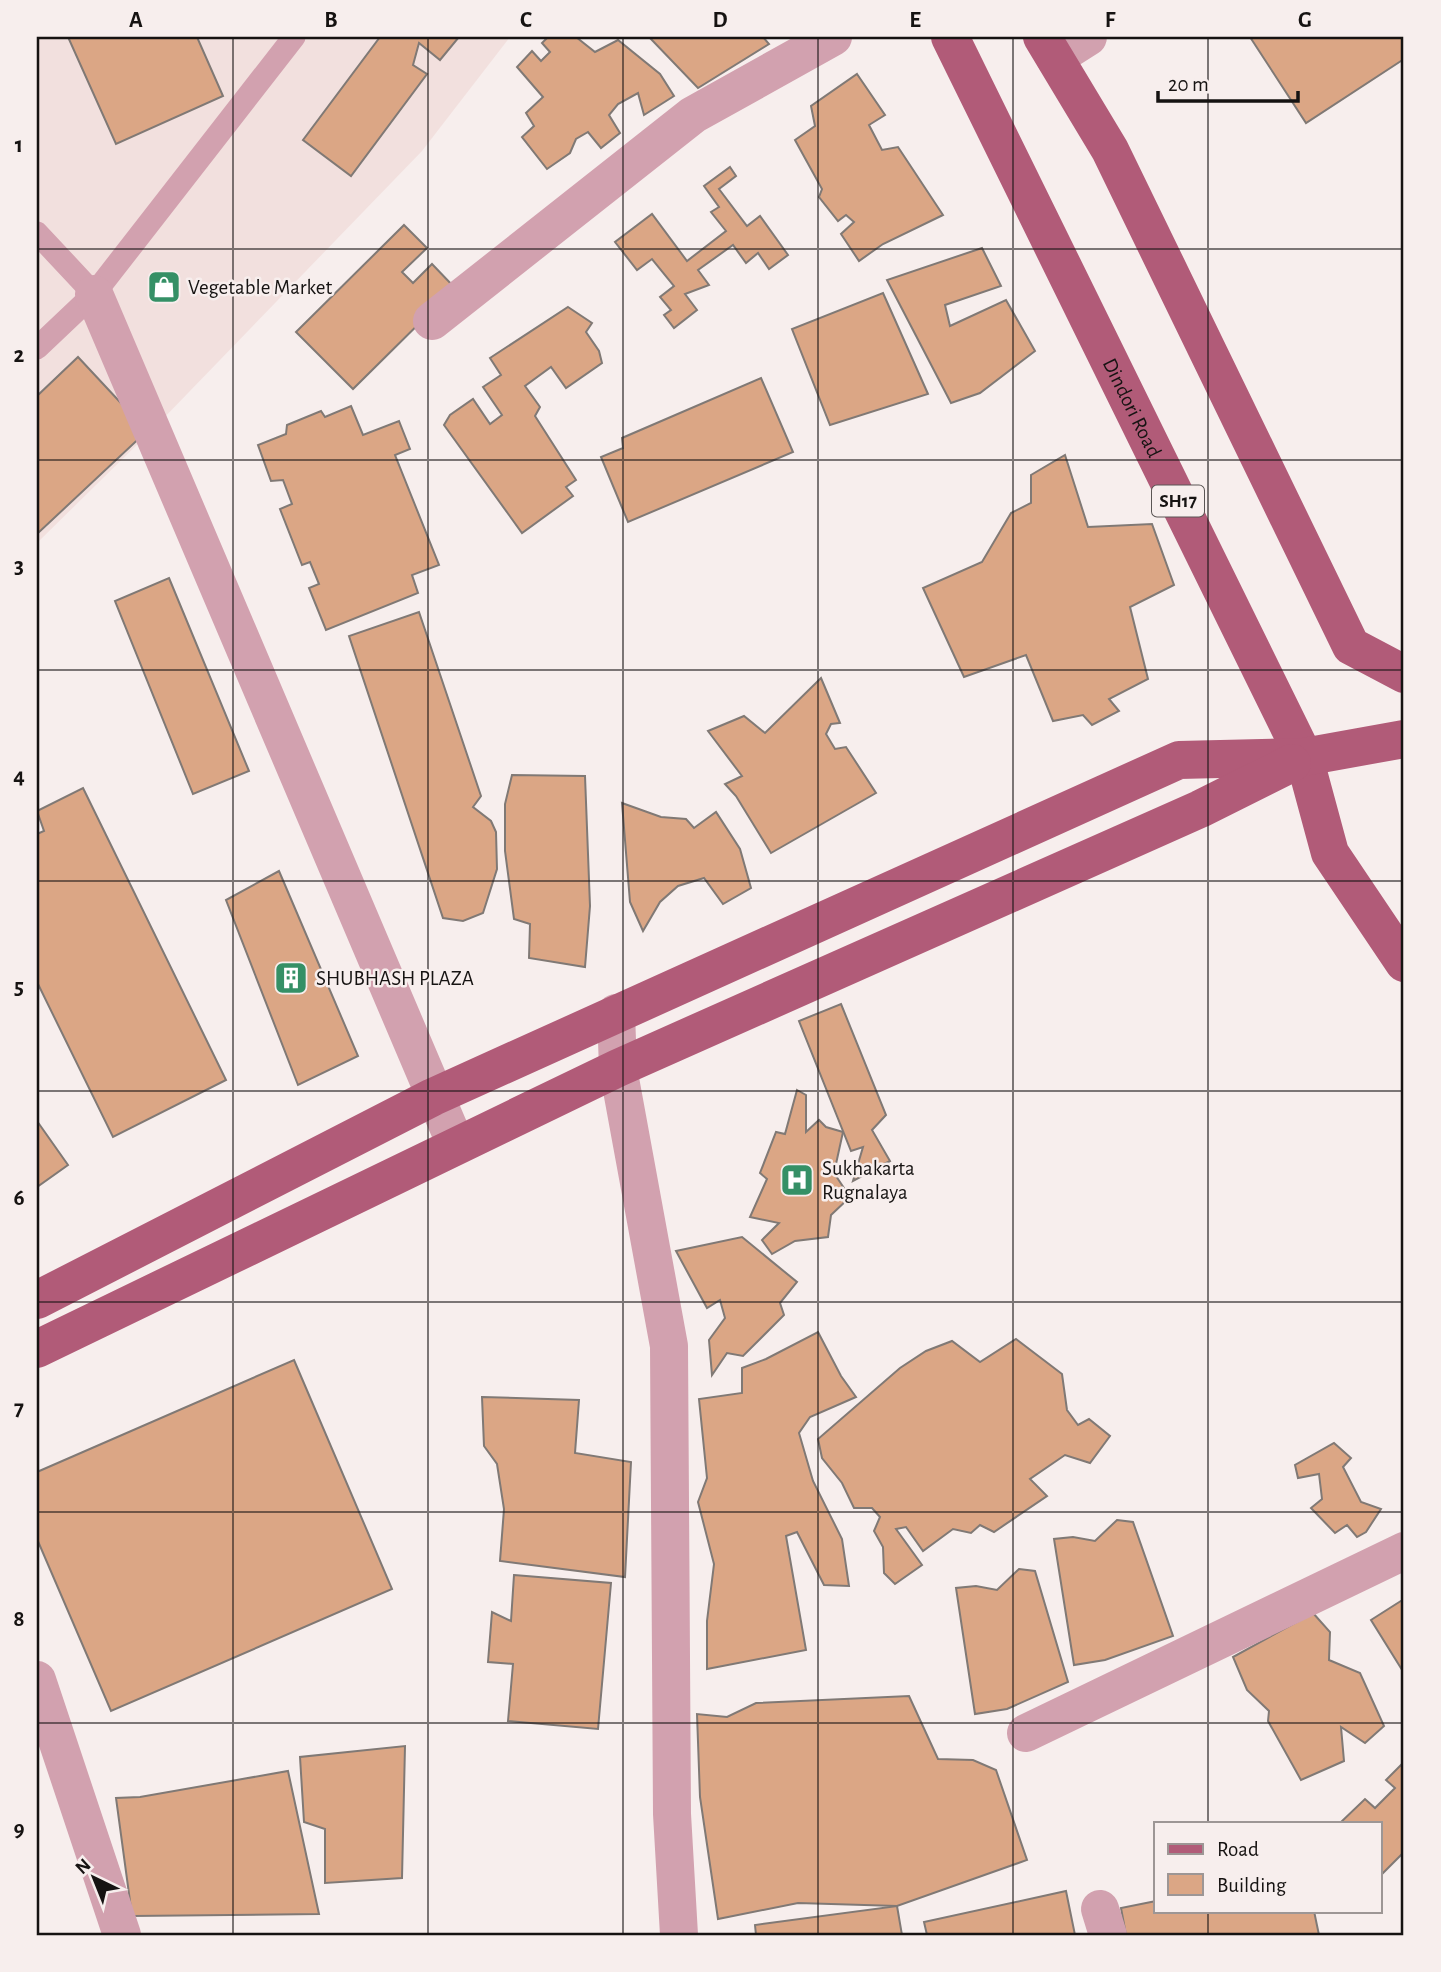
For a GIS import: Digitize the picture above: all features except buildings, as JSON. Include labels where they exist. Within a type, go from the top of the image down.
[{"type":"main road","name":"Dindori Road","points":[[950,37],[1304,757],[1330,853],[1404,964]]},
{"type":"main road","points":[[1048,48],[1110,150],[1351,646],[1404,674]]},
{"type":"main road","points":[[37,1300],[433,1097],[1179,760],[1304,757],[1404,739]]},
{"type":"main road","points":[[37,1349],[618,1068],[1200,808],[1304,757]]},
{"type":"street","points":[[432,321],[693,115],[833,37]]},
{"type":"street","points":[[1048,48],[1088,37]]},
{"type":"street","points":[[94,294],[433,1097],[456,1145]]},
{"type":"street","points":[[616,1013],[618,1068],[669,1346],[672,1814],[679,1935]]},
{"type":"street","points":[[1026,1733],[1404,1551]]},
{"type":"street","points":[[37,1680],[122,1935]]},
{"type":"lane","points":[[37,348],[94,294],[294,37]]},
{"type":"lane","points":[[37,233],[94,294]]},
{"type":"shaded area","name":"Vegetable Market","points":[[37,37],[510,37],[422,151],[159,423],[37,543]]},
{"type":"place","name":"Vegetable Market","points":[[164,287]]},
{"type":"place","name":"SHUBHASH PLAZA","points":[[291,978]]},
{"type":"place","name":"Sukhakarta Rugnalaya","points":[[797,1180]]}]
